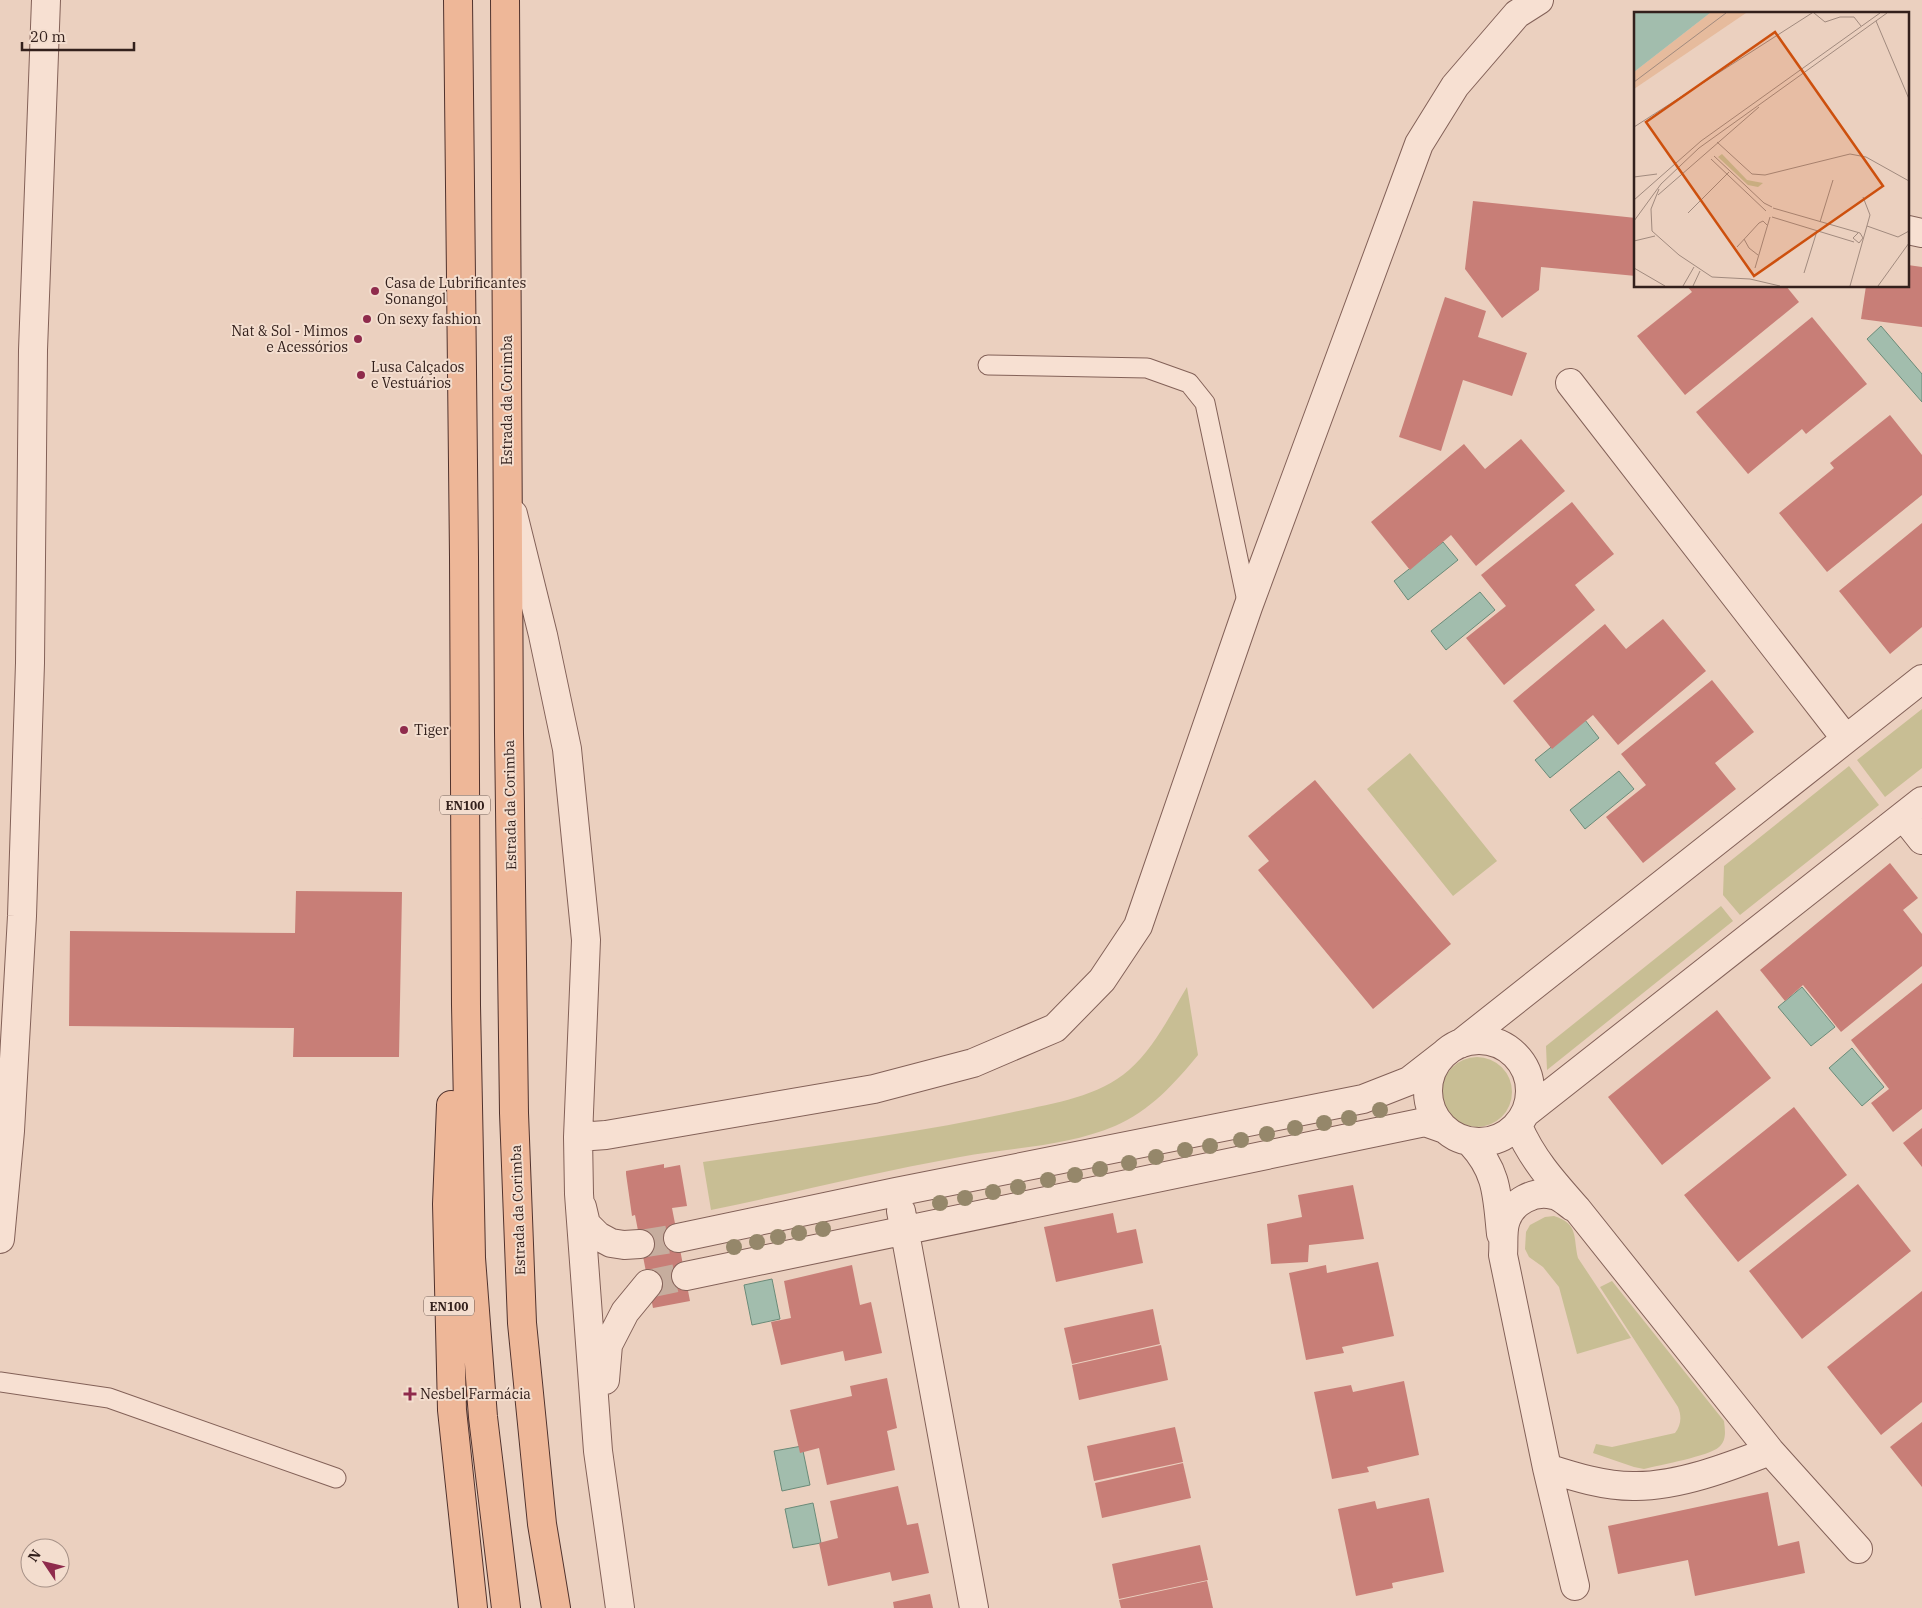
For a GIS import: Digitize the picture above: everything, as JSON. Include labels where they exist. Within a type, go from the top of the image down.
[{"type":"main road","name":"EN100","points":[[458,0],[464,547],[466,1005],[471,1258],[483,1416],[506,1608]]},
{"type":"main road","name":"Estrada da Corimba","points":[[504,0],[514,1113],[522,1323],[542,1524],[556,1608]]},
{"type":"main road","name":"EN100","points":[[466,1005],[451,1100],[447,1204],[452,1410],[473,1608]]},
{"type":"street","points":[[0,1239],[10,1131],[22,916],[30,663],[33,350],[46,0]]},
{"type":"street","points":[[578,1137],[606,1135],[874,1089],[973,1063],[1055,1028],[1102,980],[1138,926],[1248,606],[1419,144],[1456,86],[1517,14],[1539,0]]},
{"type":"street","points":[[1570,383],[1846,739]]},
{"type":"street","points":[[508,494],[543,635],[567,749],[586,940],[578,1137],[579,1194],[598,1451],[620,1608]]},
{"type":"street","points":[[678,1238],[896,1192],[1363,1100],[1409,1081],[1922,679]]},
{"type":"street","points":[[1471,1143],[1488,1142],[1503,1137],[1522,1119],[1913,808],[1922,840]]},
{"type":"street","points":[[1442,1128],[1433,1114],[1428,1098],[1429,1081],[1434,1066],[1452,1048],[1476,1040],[1494,1042],[1509,1049],[1522,1062],[1529,1077],[1531,1094],[1522,1119],[1527,1147],[1549,1177],[1577,1209],[1770,1451],[1858,1549]]},
{"type":"street","points":[[686,1276],[1425,1122],[1442,1128],[1471,1143],[1481,1153],[1490,1167],[1497,1194],[1503,1255],[1547,1468],[1575,1586]]},
{"type":"street","points":[[896,1192],[905,1229],[974,1608]]},
{"type":"street","points":[[579,1194],[586,1224],[598,1236],[611,1243],[624,1245],[640,1244]]},
{"type":"street","points":[[1503,1255],[1506,1220],[1513,1208],[1526,1197],[1539,1194],[1554,1195],[1577,1209]]},
{"type":"street","points":[[598,1451],[608,1345],[625,1312],[648,1284]]},
{"type":"street","points":[[1547,1468],[1586,1480],[1612,1485],[1650,1486],[1716,1472],[1770,1451]]},
{"type":"lane","points":[[988,365],[1147,368],[1189,383],[1205,403],[1248,606]]},
{"type":"lane","points":[[0,1382],[109,1398],[336,1478]]},
{"type":"shaded area","points":[[1881,326],[1922,374],[1922,402],[1867,339]]},
{"type":"shaded area","points":[[1443,542],[1458,560],[1408,600],[1394,581]]},
{"type":"shaded area","points":[[1480,592],[1495,610],[1446,650],[1431,631]]},
{"type":"shaded area","points":[[1922,709],[1922,768],[1885,797],[1857,760]]},
{"type":"shaded area","points":[[1585,720],[1599,738],[1550,778],[1535,760]]},
{"type":"shaded area","points":[[1410,753],[1497,861],[1453,896],[1367,789]]},
{"type":"shaded area","points":[[1849,766],[1879,805],[1740,915],[1723,895],[1724,866]]},
{"type":"shaded area","points":[[1619,771],[1634,789],[1585,829],[1570,810]]},
{"type":"shaded area","points":[[1721,906],[1733,921],[1547,1070],[1546,1046]]},
{"type":"shaded area","points":[[1187,987],[1198,1055],[1171,1086],[1140,1113],[1128,1120],[1097,1133],[1078,1138],[929,1163],[711,1210],[703,1162],[933,1128],[1056,1103],[1088,1094],[1116,1080],[1138,1061],[1161,1031]]},
{"type":"shaded area","points":[[1802,987],[1835,1027],[1811,1046],[1778,1007]]},
{"type":"shaded area","points":[[1852,1048],[1884,1087],[1862,1106],[1829,1068]]},
{"type":"shaded area","points":[[1477,1057],[1490,1060],[1502,1067],[1509,1079],[1512,1092],[1509,1105],[1502,1117],[1490,1124],[1477,1127],[1464,1124],[1452,1117],[1445,1105],[1442,1092],[1445,1079],[1452,1067],[1464,1060]]},
{"type":"shaded area","points":[[1554,1216],[1562,1219],[1571,1227],[1574,1232],[1578,1258],[1631,1338],[1577,1354],[1559,1287],[1543,1267],[1529,1257],[1525,1249],[1526,1232],[1530,1225],[1545,1217]]},
{"type":"shaded area","points":[[772,1279],[780,1319],[752,1325],[744,1285]]},
{"type":"shaded area","points":[[1612,1281],[1724,1421],[1725,1435],[1719,1447],[1706,1454],[1644,1469],[1593,1453],[1596,1444],[1612,1447],[1675,1433],[1680,1421],[1678,1407],[1600,1287]]},
{"type":"shaded area","points":[[802,1446],[810,1485],[782,1491],[774,1451]]},
{"type":"shaded area","points":[[813,1503],[821,1543],[793,1548],[785,1509]]},
{"type":"building","points":[[1473,201],[1634,218],[1634,276],[1541,267],[1539,290],[1502,318],[1465,269]]},
{"type":"building","points":[[1910,265],[1922,267],[1922,327],[1861,319],[1866,288],[1910,288]]},
{"type":"building","points":[[1689,288],[1788,288],[1799,302],[1685,395],[1637,336],[1692,292]]},
{"type":"building","points":[[1445,297],[1486,311],[1478,337],[1527,353],[1512,396],[1463,380],[1441,451],[1399,437]]},
{"type":"building","points":[[1812,317],[1867,384],[1806,434],[1802,429],[1748,474],[1696,412]]},
{"type":"building","points":[[1890,415],[1922,455],[1922,495],[1827,572],[1779,513],[1834,468],[1830,463]]},
{"type":"building","points":[[1521,439],[1565,491],[1476,566],[1451,535],[1410,570],[1371,522],[1464,444],[1485,469]]},
{"type":"building","points":[[1572,502],[1614,554],[1575,585],[1595,610],[1504,685],[1466,638],[1506,606],[1481,575]]},
{"type":"building","points":[[1922,523],[1922,627],[1890,654],[1839,591]]},
{"type":"building","points":[[1663,619],[1706,671],[1618,745],[1593,715],[1552,749],[1513,701],[1605,624],[1626,649]]},
{"type":"building","points":[[1712,680],[1754,732],[1715,763],[1736,789],[1643,863],[1606,817],[1646,785],[1621,754]]},
{"type":"building","points":[[1315,780],[1451,944],[1373,1009],[1258,870],[1269,861],[1248,836]]},
{"type":"building","points":[[1890,863],[1918,898],[1903,910],[1922,934],[1922,966],[1841,1032],[1803,985],[1785,1001],[1760,970]]},
{"type":"building","points":[[296,891],[402,892],[399,1057],[293,1057],[294,1028],[69,1026],[70,931],[295,933]]},
{"type":"building","points":[[1922,983],[1922,1109],[1893,1132],[1871,1103],[1889,1089],[1851,1040]]},
{"type":"building","points":[[1717,1010],[1771,1078],[1662,1165],[1608,1097]]},
{"type":"building","points":[[1794,1107],[1847,1175],[1738,1262],[1684,1195]]},
{"type":"building","points":[[1922,1128],[1922,1167],[1903,1143]]},
{"type":"building","points":[[664,1164],[664,1168],[680,1165],[687,1206],[672,1208],[690,1301],[653,1308],[635,1215],[632,1216],[626,1171]]},
{"type":"building","points":[[1858,1184],[1911,1251],[1802,1339],[1749,1271]]},
{"type":"building","points":[[1353,1185],[1364,1239],[1309,1245],[1308,1262],[1271,1264],[1267,1224],[1302,1217],[1298,1195]]},
{"type":"building","points":[[1113,1213],[1117,1233],[1136,1229],[1143,1263],[1056,1282],[1044,1227]]},
{"type":"building","points":[[1378,1262],[1394,1336],[1342,1347],[1344,1353],[1306,1360],[1289,1273],[1326,1265],[1327,1273]]},
{"type":"building","points":[[852,1265],[860,1305],[871,1302],[882,1353],[845,1361],[843,1351],[781,1365],[771,1322],[791,1318],[784,1281]]},
{"type":"building","points":[[1922,1291],[1922,1402],[1881,1435],[1827,1367]]},
{"type":"building","points":[[1153,1309],[1160,1344],[1072,1364],[1064,1328]]},
{"type":"building","points":[[1161,1345],[1168,1380],[1079,1400],[1072,1365]]},
{"type":"building","points":[[887,1378],[897,1428],[887,1431],[895,1470],[827,1485],[819,1448],[800,1453],[790,1410],[852,1396],[850,1386]]},
{"type":"building","points":[[1404,1381],[1419,1455],[1367,1467],[1369,1472],[1332,1479],[1314,1392],[1351,1385],[1353,1392]]},
{"type":"building","points":[[1922,1422],[1922,1487],[1890,1447]]},
{"type":"building","points":[[1175,1427],[1183,1462],[1094,1481],[1087,1446]]},
{"type":"building","points":[[1183,1463],[1191,1498],[1102,1518],[1095,1483]]},
{"type":"building","points":[[898,1486],[907,1525],[918,1523],[929,1573],[892,1581],[890,1572],[828,1586],[819,1543],[838,1538],[830,1501]]},
{"type":"building","points":[[1768,1492],[1778,1546],[1799,1541],[1805,1573],[1695,1596],[1688,1560],[1618,1574],[1608,1526]]},
{"type":"building","points":[[1429,1498],[1444,1572],[1392,1583],[1393,1588],[1356,1596],[1338,1509],[1375,1501],[1377,1509]]},
{"type":"building","points":[[1200,1545],[1208,1580],[1119,1599],[1112,1564]]},
{"type":"building","points":[[1207,1581],[1213,1608],[1121,1608],[1119,1600]]},
{"type":"building","points":[[930,1594],[933,1608],[894,1608],[893,1602]]},
{"type":"tunnel","points":[[640,1244],[678,1238]]},
{"type":"tunnel","points":[[648,1284],[686,1276]]},
{"type":"place","name":"Casa de Lubrificantes Sonangol","points":[[375,291]]},
{"type":"place","name":"On sexy fashion","points":[[367,319]]},
{"type":"place","name":"Nat & Sol - Mimos e Acessórios","points":[[358,339]]},
{"type":"place","name":"Lusa Calçados e Vestuários","points":[[361,375]]},
{"type":"place","name":"Tiger","points":[[404,730]]},
{"type":"place","name":"Nesbel Farmácia","points":[[410,1394]]}]
